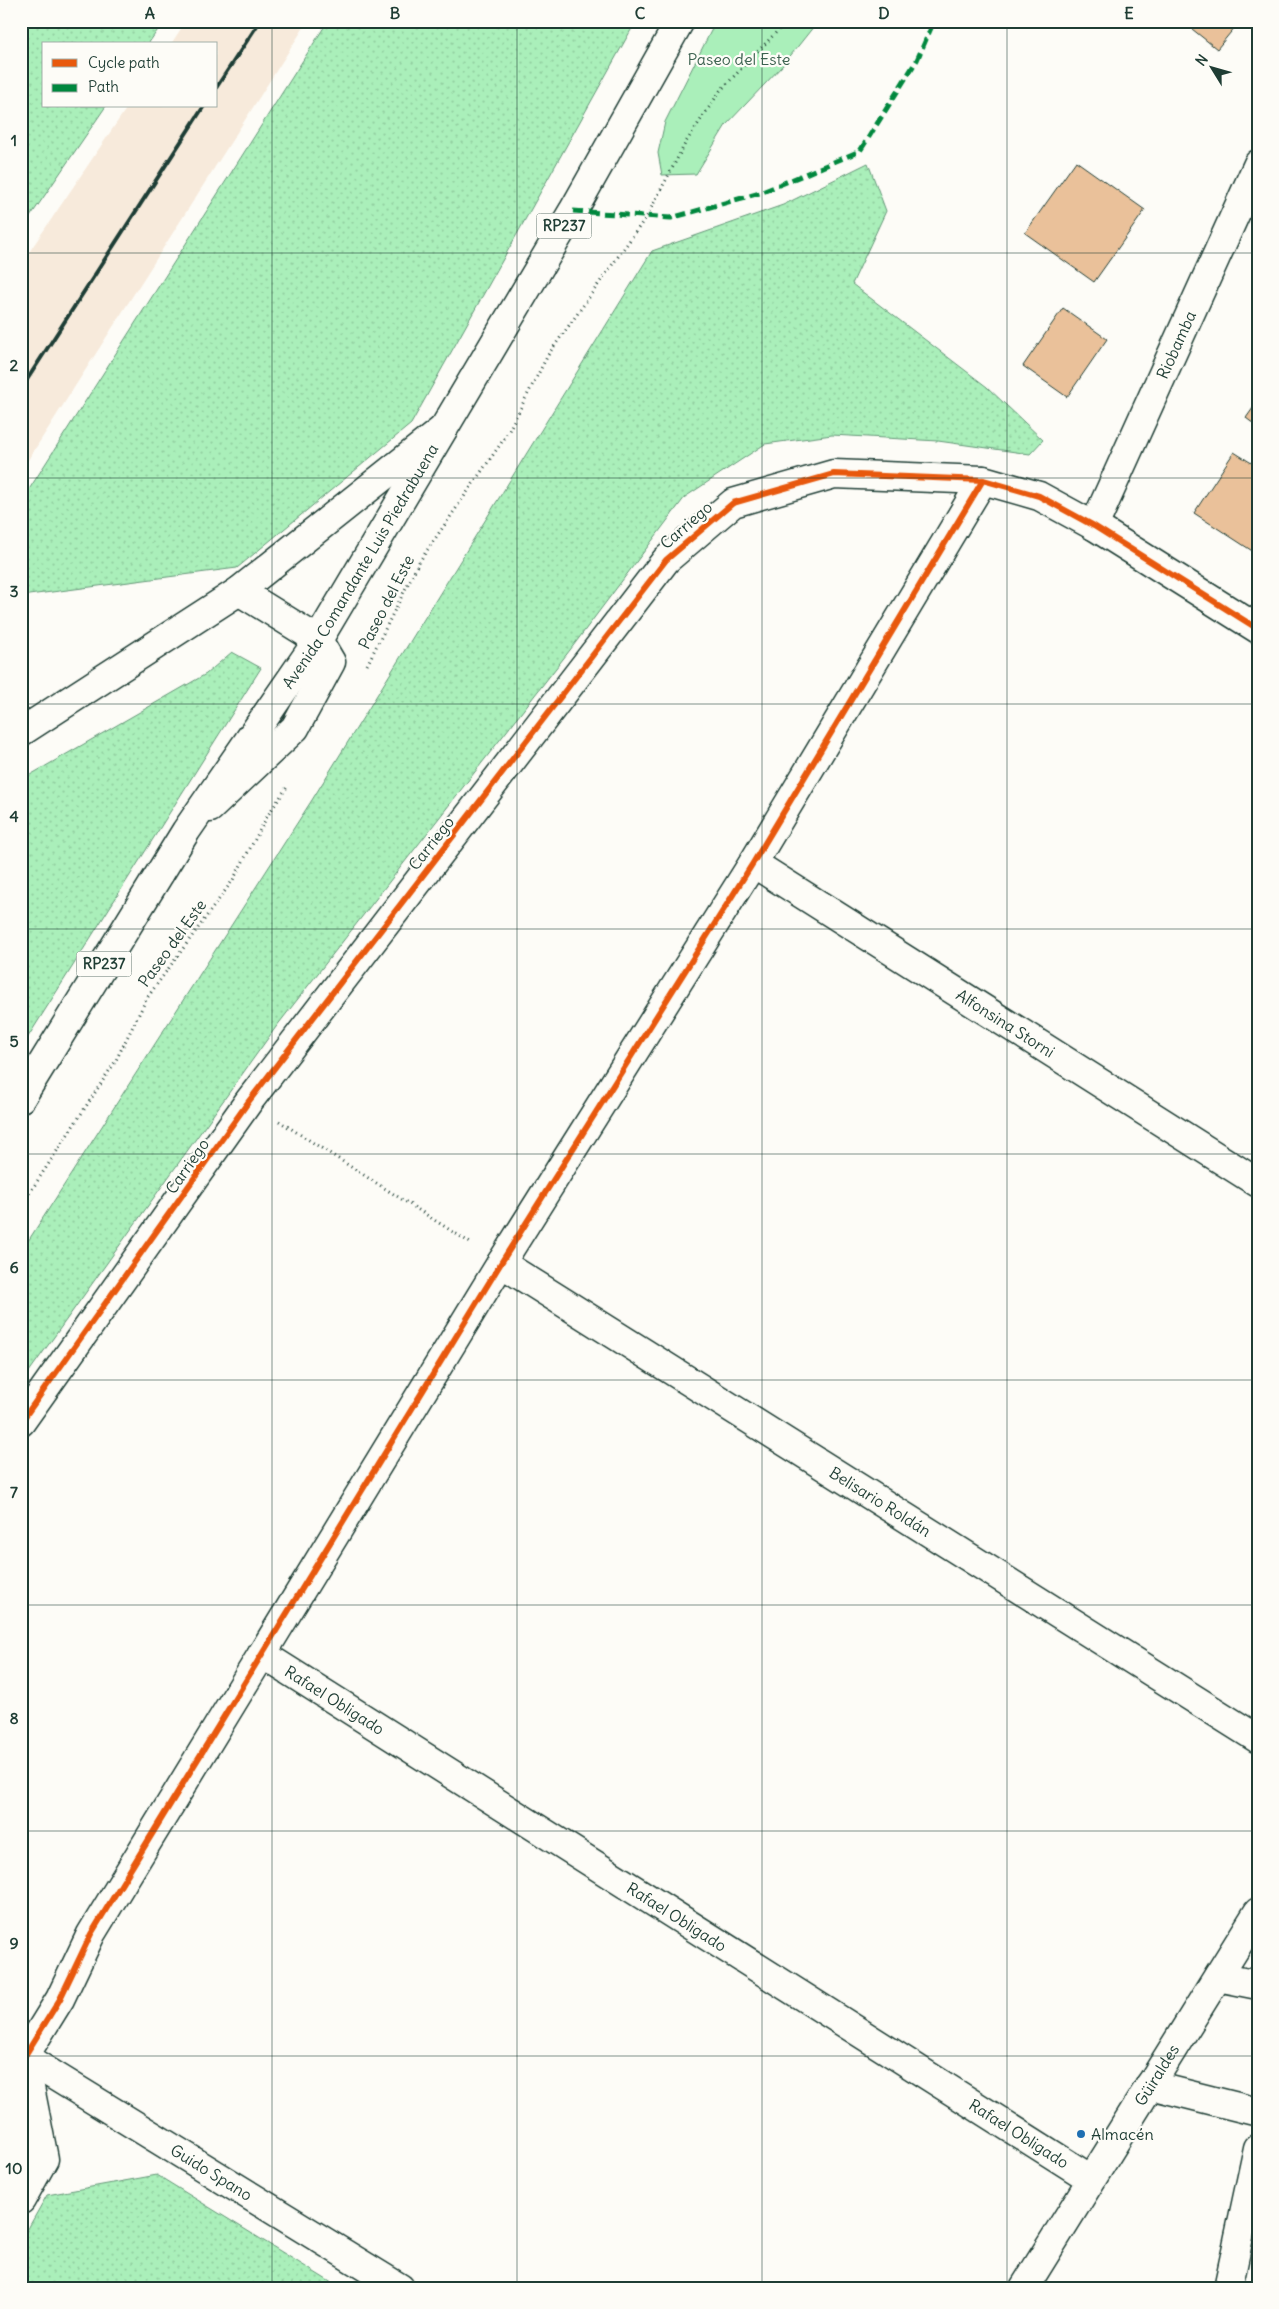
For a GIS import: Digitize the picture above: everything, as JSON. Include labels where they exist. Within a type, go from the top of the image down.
[{"type":"street","name":"Avenida Comandante Luis Piedrabuena","points":[[21,1098],[186,830],[318,640],[573,212],[680,21]]},
{"type":"street","name":"Riobamba","points":[[1094,526],[1258,164]]},
{"type":"street","points":[[21,732],[239,591],[444,428]]},
{"type":"street","name":"Carriego","points":[[21,1422],[250,1101],[666,560],[733,503],[834,474],[983,480],[1039,496],[1094,526],[1258,629]]},
{"type":"street","points":[[21,2200],[44,2159],[23,2059],[60,1999],[91,1934],[501,1263],[753,863],[983,480]]},
{"type":"street","points":[[239,591],[318,640]]},
{"type":"street","name":"Alfonsina Storni","points":[[753,863],[1258,1183]]},
{"type":"street","name":"Belisario Roldán","points":[[501,1263],[1258,1739]]},
{"type":"street","name":"Rafael Obligado","points":[[262,1654],[1091,2179]]},
{"type":"street","name":"Güiraldes","points":[[1024,2288],[1258,1912]]},
{"type":"street","points":[[1218,1977],[1258,1985]]},
{"type":"street","name":"Guido Spano","points":[[23,2059],[400,2288]]},
{"type":"street","points":[[1150,2085],[1258,2112]]},
{"type":"street","points":[[1228,2288],[1258,2148]]},
{"type":"path","points":[[250,1101],[501,1263]]},
{"type":"shaded area","points":[[186,21],[308,21],[21,471],[21,264],[127,108],[218,108],[218,42],[172,42]]},
{"type":"green space","points":[[21,21],[164,21],[149,42],[42,42],[42,108],[105,108],[21,230]]},
{"type":"green space","points":[[328,21],[636,21],[411,424],[237,568],[21,596],[21,502]]},
{"type":"green space","name":"Paseo del Este","points":[[716,21],[818,21],[783,65],[726,125],[696,174],[662,175],[658,153],[665,122]]},
{"type":"green space","points":[[868,163],[886,211],[852,284],[987,387],[1043,440],[1030,454],[938,441],[832,435],[765,444],[685,497],[570,650],[276,1027],[21,1383],[21,1252],[312,800],[652,251],[783,205]]},
{"type":"green space","points":[[232,652],[261,668],[21,1048],[21,783],[30,775],[206,674]]},
{"type":"green space","points":[[157,2175],[340,2288],[21,2288],[21,2241],[47,2195]]},
{"type":"building","points":[[1182,21],[1240,21],[1217,49]]},
{"type":"building","points":[[1076,161],[1145,210],[1094,282],[1025,233]]},
{"type":"building","points":[[1063,308],[1107,339],[1067,397],[1023,366]]},
{"type":"building","points":[[1258,401],[1258,427],[1246,418]]},
{"type":"building","points":[[1234,452],[1258,467],[1257,554],[1194,513]]},
{"type":"railway","points":[[218,85],[260,21]]},
{"type":"railway","points":[[21,389],[203,108]]},
{"type":"marked path","points":[[573,211],[671,218],[760,193],[860,151],[917,60],[934,21]]},
{"type":"cycle path","points":[[21,1422],[249,1101],[666,560],[733,503],[834,474],[983,480],[1039,496],[1094,526],[1258,629]]},
{"type":"cycle path","points":[[21,2062],[60,1999],[91,1934],[501,1263],[753,863],[983,480]]},
{"type":"place","name":"Almacén","points":[[1081,2134]]}]
